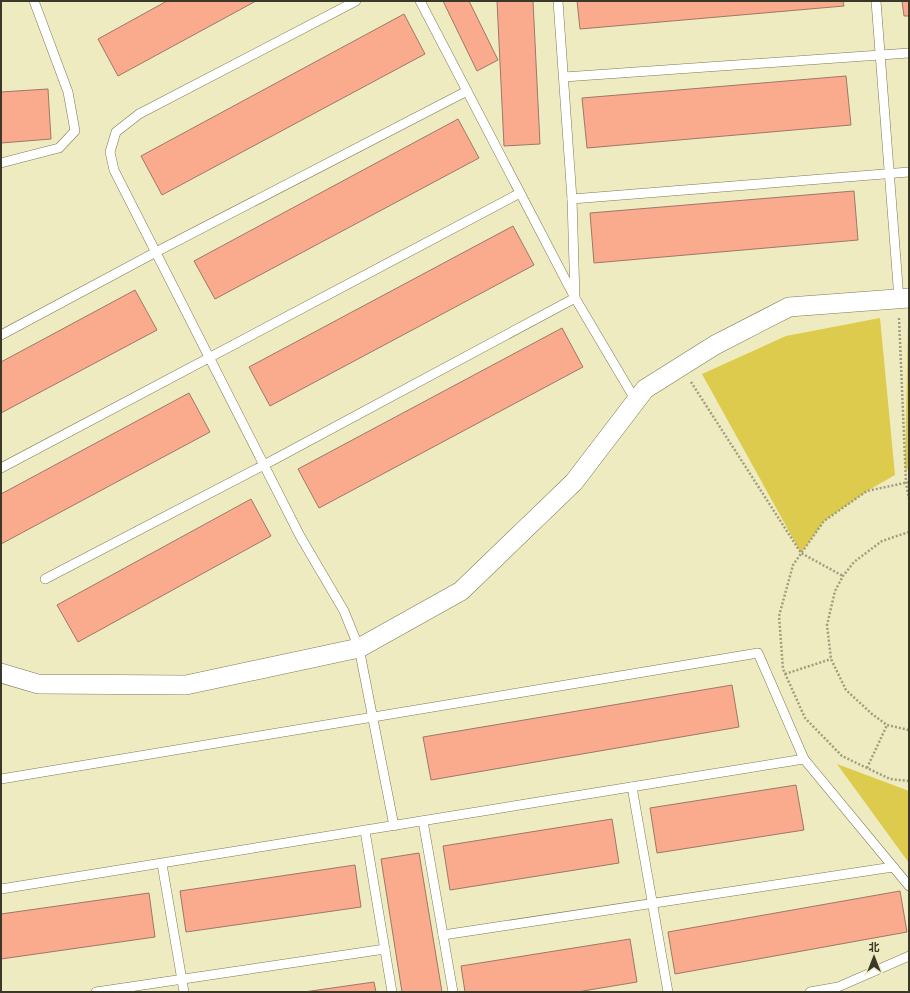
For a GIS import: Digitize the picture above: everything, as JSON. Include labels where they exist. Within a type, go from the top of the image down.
[{"type":"street","points":[[1,673],[38,684],[186,685],[359,648],[460,591],[574,482],[645,389],[715,345],[790,307],[904,298]]},
{"type":"lane","points":[[1,163],[59,148],[75,131],[68,92],[34,1]]},
{"type":"lane","points":[[356,1],[139,114],[116,132],[110,152],[114,170],[300,536],[344,611],[359,648],[374,718],[394,826]]},
{"type":"lane","points":[[420,1],[575,298],[636,401]]},
{"type":"lane","points":[[558,1],[572,199],[575,298]]},
{"type":"lane","points":[[876,1],[888,173],[904,298]]},
{"type":"lane","points":[[564,78],[909,53]]},
{"type":"lane","points":[[1,335],[156,252],[467,91]]},
{"type":"lane","points":[[572,199],[909,172]]},
{"type":"lane","points":[[1,468],[209,356],[520,193]]},
{"type":"lane","points":[[45,579],[264,465],[575,298]]},
{"type":"lane","points":[[1,779],[758,653],[804,759],[909,886]]},
{"type":"lane","points":[[1,889],[804,759]]},
{"type":"lane","points":[[632,787],[668,992]]},
{"type":"lane","points":[[423,821],[452,992]]},
{"type":"lane","points":[[365,831],[392,992]]},
{"type":"lane","points":[[162,864],[184,992]]},
{"type":"lane","points":[[443,935],[893,867]]},
{"type":"lane","points":[[96,992],[385,949]]},
{"type":"lane","points":[[810,992],[838,990],[909,956]]},
{"type":"path","points":[[904,298],[907,482],[909,499]]},
{"type":"path","points":[[681,366],[801,553],[843,576]]},
{"type":"path","points":[[907,482],[867,491],[824,522],[793,565],[779,616],[783,669],[805,718],[842,756],[890,779],[909,781]]},
{"type":"path","points":[[909,532],[882,541],[854,562],[843,576],[835,591],[827,625],[831,659],[846,690],[872,714],[888,725],[909,730]]},
{"type":"path","points":[[785,674],[831,659]]},
{"type":"path","points":[[867,768],[888,725]]},
{"type":"shaded area","points":[[880,318],[895,475],[867,491],[824,521],[801,553],[702,374],[786,336]]},
{"type":"shaded area","points":[[909,322],[909,470],[905,469]]},
{"type":"shaded area","points":[[837,764],[909,791],[909,863]]},
{"type":"building","points":[[167,1],[256,1],[118,76],[98,39]]},
{"type":"building","points":[[443,1],[469,1],[498,60],[477,71]]},
{"type":"building","points":[[497,1],[533,1],[540,144],[504,146]]},
{"type":"building","points":[[577,1],[843,1],[844,6],[580,29]]},
{"type":"building","points":[[902,1],[909,1],[909,16],[904,16]]},
{"type":"building","points":[[404,14],[425,54],[162,195],[141,156]]},
{"type":"building","points":[[846,76],[851,125],[587,148],[582,98]]},
{"type":"building","points":[[48,89],[51,139],[1,143],[1,92]]},
{"type":"building","points":[[458,119],[479,158],[215,299],[194,261]]},
{"type":"building","points":[[854,191],[858,240],[594,263],[590,213]]},
{"type":"building","points":[[513,226],[534,265],[270,406],[249,367]]},
{"type":"building","points":[[135,290],[157,330],[1,413],[1,362]]},
{"type":"building","points":[[562,328],[583,367],[319,508],[298,469]]},
{"type":"building","points":[[189,393],[210,432],[1,544],[1,494]]},
{"type":"building","points":[[251,499],[271,536],[78,642],[57,605]]},
{"type":"building","points":[[732,685],[739,727],[431,780],[423,737]]},
{"type":"building","points":[[796,785],[804,830],[657,853],[650,808]]},
{"type":"building","points":[[612,819],[619,863],[450,890],[443,846]]},
{"type":"building","points":[[419,853],[442,992],[402,992],[381,859]]},
{"type":"building","points":[[355,865],[361,907],[186,932],[180,891]]},
{"type":"building","points":[[900,891],[907,932],[675,974],[668,932]]},
{"type":"building","points":[[149,893],[155,937],[1,959],[1,914]]},
{"type":"building","points":[[630,939],[637,982],[577,992],[465,992],[461,966]]},
{"type":"building","points":[[374,982],[376,992],[304,992]]}]
